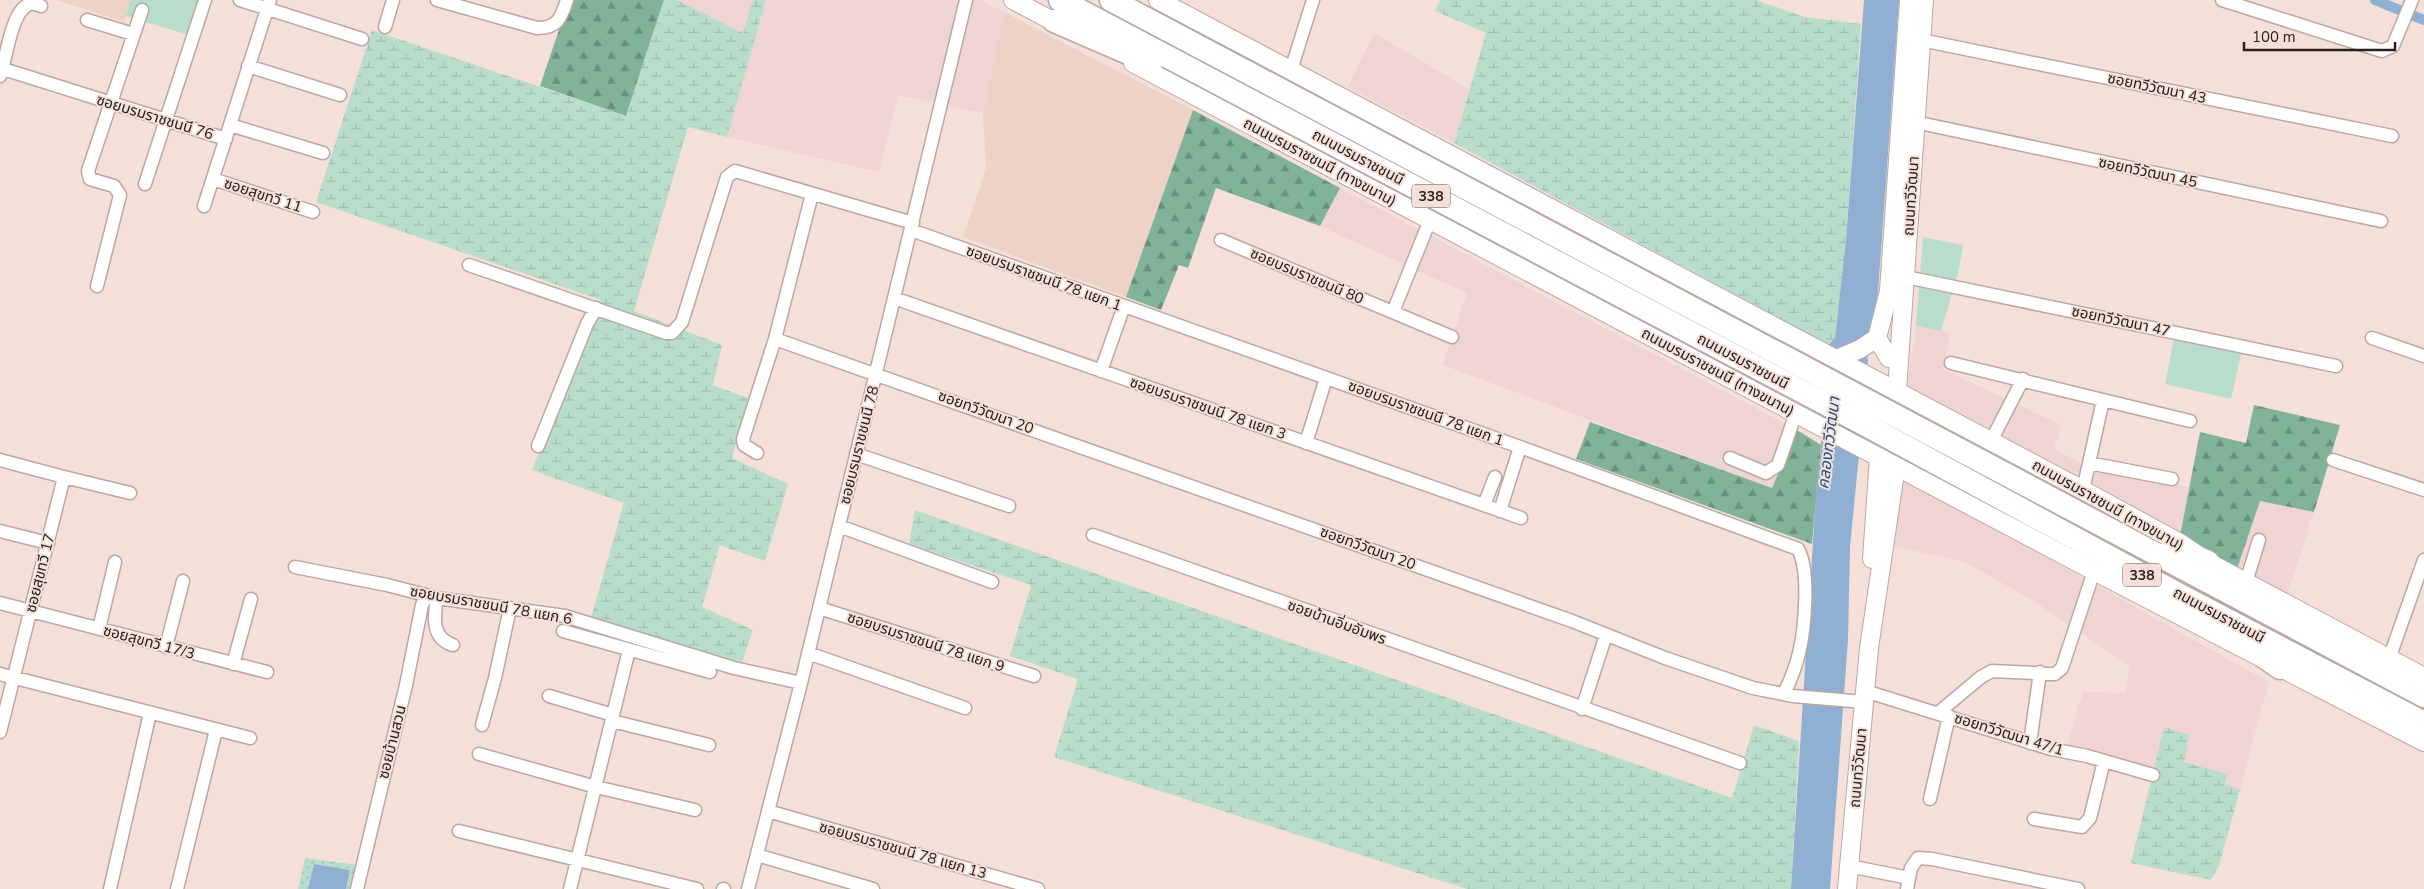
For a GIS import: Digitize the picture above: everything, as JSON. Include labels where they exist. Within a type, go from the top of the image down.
[{"type":"highway","name":"ถนนบรมราชชนนี","points":[[1060,0],[1801,392],[1864,412],[2037,490],[2424,696]]},
{"type":"highway","name":"ถนนบรมราชชนนี","points":[[1111,0],[1808,370],[1864,412],[2176,593],[2424,723]]},
{"type":"highway","points":[[1054,22],[1281,117]]},
{"type":"highway","points":[[2037,490],[2208,562]]},
{"type":"highway","points":[[2176,593],[2280,668]]},
{"type":"main road","name":"ถนนบรมราชชนนี (ทางขนาน)","points":[[1013,0],[2094,572],[2424,742]]},
{"type":"main road","name":"ถนนบรมราชชนนี (ทางขนาน)","points":[[1158,0],[2083,490],[2174,539],[2208,562]]},
{"type":"main road","name":"ถนนทวีวัฒนา","points":[[1877,338],[1889,291],[1909,0]]},
{"type":"main road","name":"ถนนทวีวัฒนา","points":[[1896,391],[1906,277],[1924,0]]},
{"type":"main road","points":[[1837,359],[1860,349],[1877,338],[1889,358],[1899,360]]},
{"type":"main road","name":"ถนนทวีวัฒนา","points":[[1847,889],[1869,648],[1878,457]]},
{"type":"main road","name":"ถนนทวีวัฒนา","points":[[1869,648],[1896,466]]},
{"type":"main road","points":[[2208,562],[2424,677]]},
{"type":"street","points":[[145,184],[206,0]]},
{"type":"street","points":[[240,0],[269,4],[362,39]]},
{"type":"street","points":[[386,27],[393,0]]},
{"type":"street","points":[[437,0],[537,28],[549,28],[554,25],[561,16],[566,0]]},
{"type":"street","name":"ซอยบรมราชชนนี 78","points":[[748,889],[801,683],[966,0]]},
{"type":"street","points":[[1291,70],[1313,0]]},
{"type":"street","points":[[2222,0],[2382,51],[2393,46],[2410,2]]},
{"type":"street","points":[[1,71],[21,11],[27,5],[34,3],[42,6]]},
{"type":"street","name":"ซอยบรมราชชนนี 76","points":[[1,71],[60,87],[226,138],[269,4]]},
{"type":"street","points":[[97,286],[120,195],[114,186],[90,179],[88,171],[142,10]]},
{"type":"street","points":[[87,20],[133,34]]},
{"type":"street","name":"ซอยทวีวัฒนา 43","points":[[1921,40],[2392,136]]},
{"type":"street","points":[[248,66],[340,95]]},
{"type":"street","name":"ซอยทวีวัฒนา 45","points":[[1916,122],[2381,221]]},
{"type":"street","points":[[230,125],[322,153]]},
{"type":"street","name":"ซอยสุขทวี 11","points":[[204,206],[226,138]]},
{"type":"street","name":"ซอยบรมราชชนนี 78 แยก 1","points":[[596,308],[666,333],[672,333],[682,322],[727,177],[735,171],[912,226],[1124,306],[1520,447],[1798,549],[1803,557],[1806,574],[1802,632],[1789,695]]},
{"type":"street","name":"ซอยสุขทวี 11","points":[[213,179],[313,212]]},
{"type":"street","points":[[757,453],[744,445],[743,439],[775,339],[812,194]]},
{"type":"street","points":[[1393,312],[1430,220]]},
{"type":"street","name":"ซอยบรมราชชนนี 80","points":[[1221,240],[1452,337]]},
{"type":"street","points":[[469,265],[596,308],[538,446]]},
{"type":"street","name":"ซอยทวีวัฒนา 47","points":[[1906,277],[2336,366]]},
{"type":"street","name":"ซอยบรมราชชนนี 78 แยก 3","points":[[894,298],[1521,518]]},
{"type":"street","points":[[1101,371],[1124,306]]},
{"type":"street","points":[[2372,338],[2424,356]]},
{"type":"street","name":"ซอยทวีวัฒนา 20","points":[[775,339],[876,373],[1572,620],[1665,658],[1744,685],[1789,695],[1842,700],[1865,697]]},
{"type":"street","points":[[1951,363],[2190,421]]},
{"type":"street","points":[[1306,443],[1326,378]]},
{"type":"street","points":[[1991,442],[2022,379]]},
{"type":"street","points":[[2083,490],[2103,400]]},
{"type":"street","points":[[1730,458],[1766,473],[1778,465],[1802,417]]},
{"type":"street","points":[[1500,511],[1520,447]]},
{"type":"street","points":[[856,454],[1009,506]]},
{"type":"street","points":[[0,460],[130,493]]},
{"type":"street","points":[[2333,460],[2424,490]]},
{"type":"street","points":[[2089,463],[2172,480]]},
{"type":"street","name":"ซอยสุขทวี 17","points":[[0,732],[64,477]]},
{"type":"street","points":[[1484,505],[1495,477]]},
{"type":"street","points":[[839,526],[992,582]]},
{"type":"street","points":[[0,531],[48,543]]},
{"type":"street","name":"ซอยบ้านอิ่มอัมพร","points":[[1093,535],[1582,709],[1740,763]]},
{"type":"street","points":[[2246,582],[2259,540]]},
{"type":"street","points":[[2389,659],[2424,560]]},
{"type":"street","points":[[99,629],[115,562]]},
{"type":"street","name":"ซอยบรมราชชนนี 78 แยก 6","points":[[295,567],[387,585],[432,597],[565,616],[734,668],[801,683]]},
{"type":"street","points":[[1930,799],[1943,715],[1981,677],[1992,671],[2055,674],[2062,668],[2094,572]]},
{"type":"street","points":[[166,647],[183,581]]},
{"type":"street","points":[[432,597],[438,636],[444,642],[453,644]]},
{"type":"street","name":"ซอยบ้านสวน","points":[[356,889],[406,686],[422,605],[432,597]]},
{"type":"street","points":[[233,664],[251,599]]},
{"type":"street","name":"ซอยสุขทวี 17/3","points":[[0,603],[267,672]]},
{"type":"street","points":[[482,725],[495,678],[510,608]]},
{"type":"street","name":"ซอยบรมราชชนนี 78 แยก 9","points":[[819,608],[1034,676]]},
{"type":"street","points":[[563,631],[710,672]]},
{"type":"street","points":[[1582,709],[1606,635]]},
{"type":"street","points":[[570,889],[629,650]]},
{"type":"street","points":[[808,653],[965,708]]},
{"type":"street","points":[[2030,743],[2040,672]]},
{"type":"street","points":[[0,674],[250,738]]},
{"type":"street","points":[[549,696],[612,718],[709,745]]},
{"type":"street","name":"ซอยทวีวัฒนา 47/1","points":[[1865,697],[1943,715],[2030,743],[2153,775]]},
{"type":"street","points":[[110,889],[150,713]]},
{"type":"street","points":[[177,889],[216,730]]},
{"type":"street","points":[[479,754],[596,787],[695,810]]},
{"type":"street","points":[[2034,819],[2082,827],[2090,818],[2104,761]]},
{"type":"street","name":"ซอยบรมราชชนนี 78 แยก 13","points":[[768,810],[1038,889]]},
{"type":"street","points":[[459,831],[697,889]]},
{"type":"street","points":[[757,855],[870,889]]},
{"type":"street","points":[[1849,866],[1908,884],[1911,868],[1918,858],[1932,859],[2078,889]]},
{"type":"shaded area","points":[[56,0],[131,0],[124,22]]},
{"type":"shaded area","points":[[677,0],[753,0],[743,33]]},
{"type":"shaded area","points":[[766,0],[980,0],[1004,12],[983,113],[898,95],[879,172],[727,137]]},
{"type":"shaded area","points":[[1004,12],[1193,110],[1126,297],[963,237],[986,169],[983,113]]},
{"type":"shaded area","points":[[1374,33],[1469,89],[1454,143],[1348,87]]},
{"type":"shaded area","points":[[1340,188],[1797,430],[1772,488],[1443,365],[1467,293],[1320,226]]},
{"type":"shaded area","points":[[1916,325],[1951,333],[1943,369],[2061,425],[2054,449],[2094,471],[2189,487],[2180,536],[1907,388]]},
{"type":"shaded area","points":[[1904,480],[1914,483],[2269,682],[2240,790],[2225,784],[2227,774],[2154,769],[2067,746],[2083,692],[2125,693],[2130,666],[2032,600],[1965,562],[1894,546],[1900,481]]},
{"type":"shaded area","points":[[2260,501],[2314,512],[2287,595],[2237,569]]},
{"type":"green space","points":[[131,0],[199,0],[189,35],[126,16]]},
{"type":"green space","points":[[569,0],[664,0],[626,116],[540,86]]},
{"type":"green space","points":[[664,0],[677,0],[743,33],[753,0],[766,0],[727,137],[688,127],[634,311],[722,345],[713,385],[748,398],[732,458],[788,484],[765,561],[720,545],[702,607],[753,630],[742,662],[591,618],[624,503],[532,470],[601,300],[316,202],[372,30],[626,116]]},
{"type":"green space","points":[[1440,0],[1756,0],[1805,17],[1861,24],[1846,240],[1835,338],[1827,344],[1454,143],[1486,33],[1435,11]]},
{"type":"green space","points":[[1193,110],[1340,188],[1320,226],[1216,188],[1188,268],[1179,265],[1161,310],[1126,297]]},
{"type":"green space","points":[[1923,237],[1963,245],[1959,270],[1941,331],[1916,325]]},
{"type":"green space","points":[[2174,339],[2241,354],[2231,399],[2165,384]]},
{"type":"green space","points":[[2254,405],[2340,425],[2314,512],[2260,501],[2237,569],[2180,536],[2200,432],[2246,443]]},
{"type":"green space","points":[[1590,422],[1772,488],[1797,430],[1821,445],[1812,544],[1576,459]]},
{"type":"green space","points":[[915,510],[1732,798],[1754,725],[1799,741],[1791,889],[1467,889],[1054,757],[1078,679],[1010,656],[1031,585],[909,544]]},
{"type":"green space","points":[[2164,727],[2189,735],[2184,762],[2227,774],[2225,784],[2240,790],[2219,866],[2211,880],[2131,863]]},
{"type":"green space","points":[[305,858],[367,866],[362,889],[346,889],[350,870],[314,864],[308,889],[298,889]]},
{"type":"water","name":"คลองทวีวัฒนา","points":[[1864,0],[1899,0],[1877,306],[1873,325],[1865,339],[1868,361],[1850,547],[1848,639],[1830,889],[1791,889],[1816,495],[1821,445],[1819,373],[1827,347],[1835,338],[1846,240]]},
{"type":"water","points":[[314,864],[350,870],[346,889],[308,889]]},
{"type":"waterway","points":[[2375,0],[2424,20]]}]
